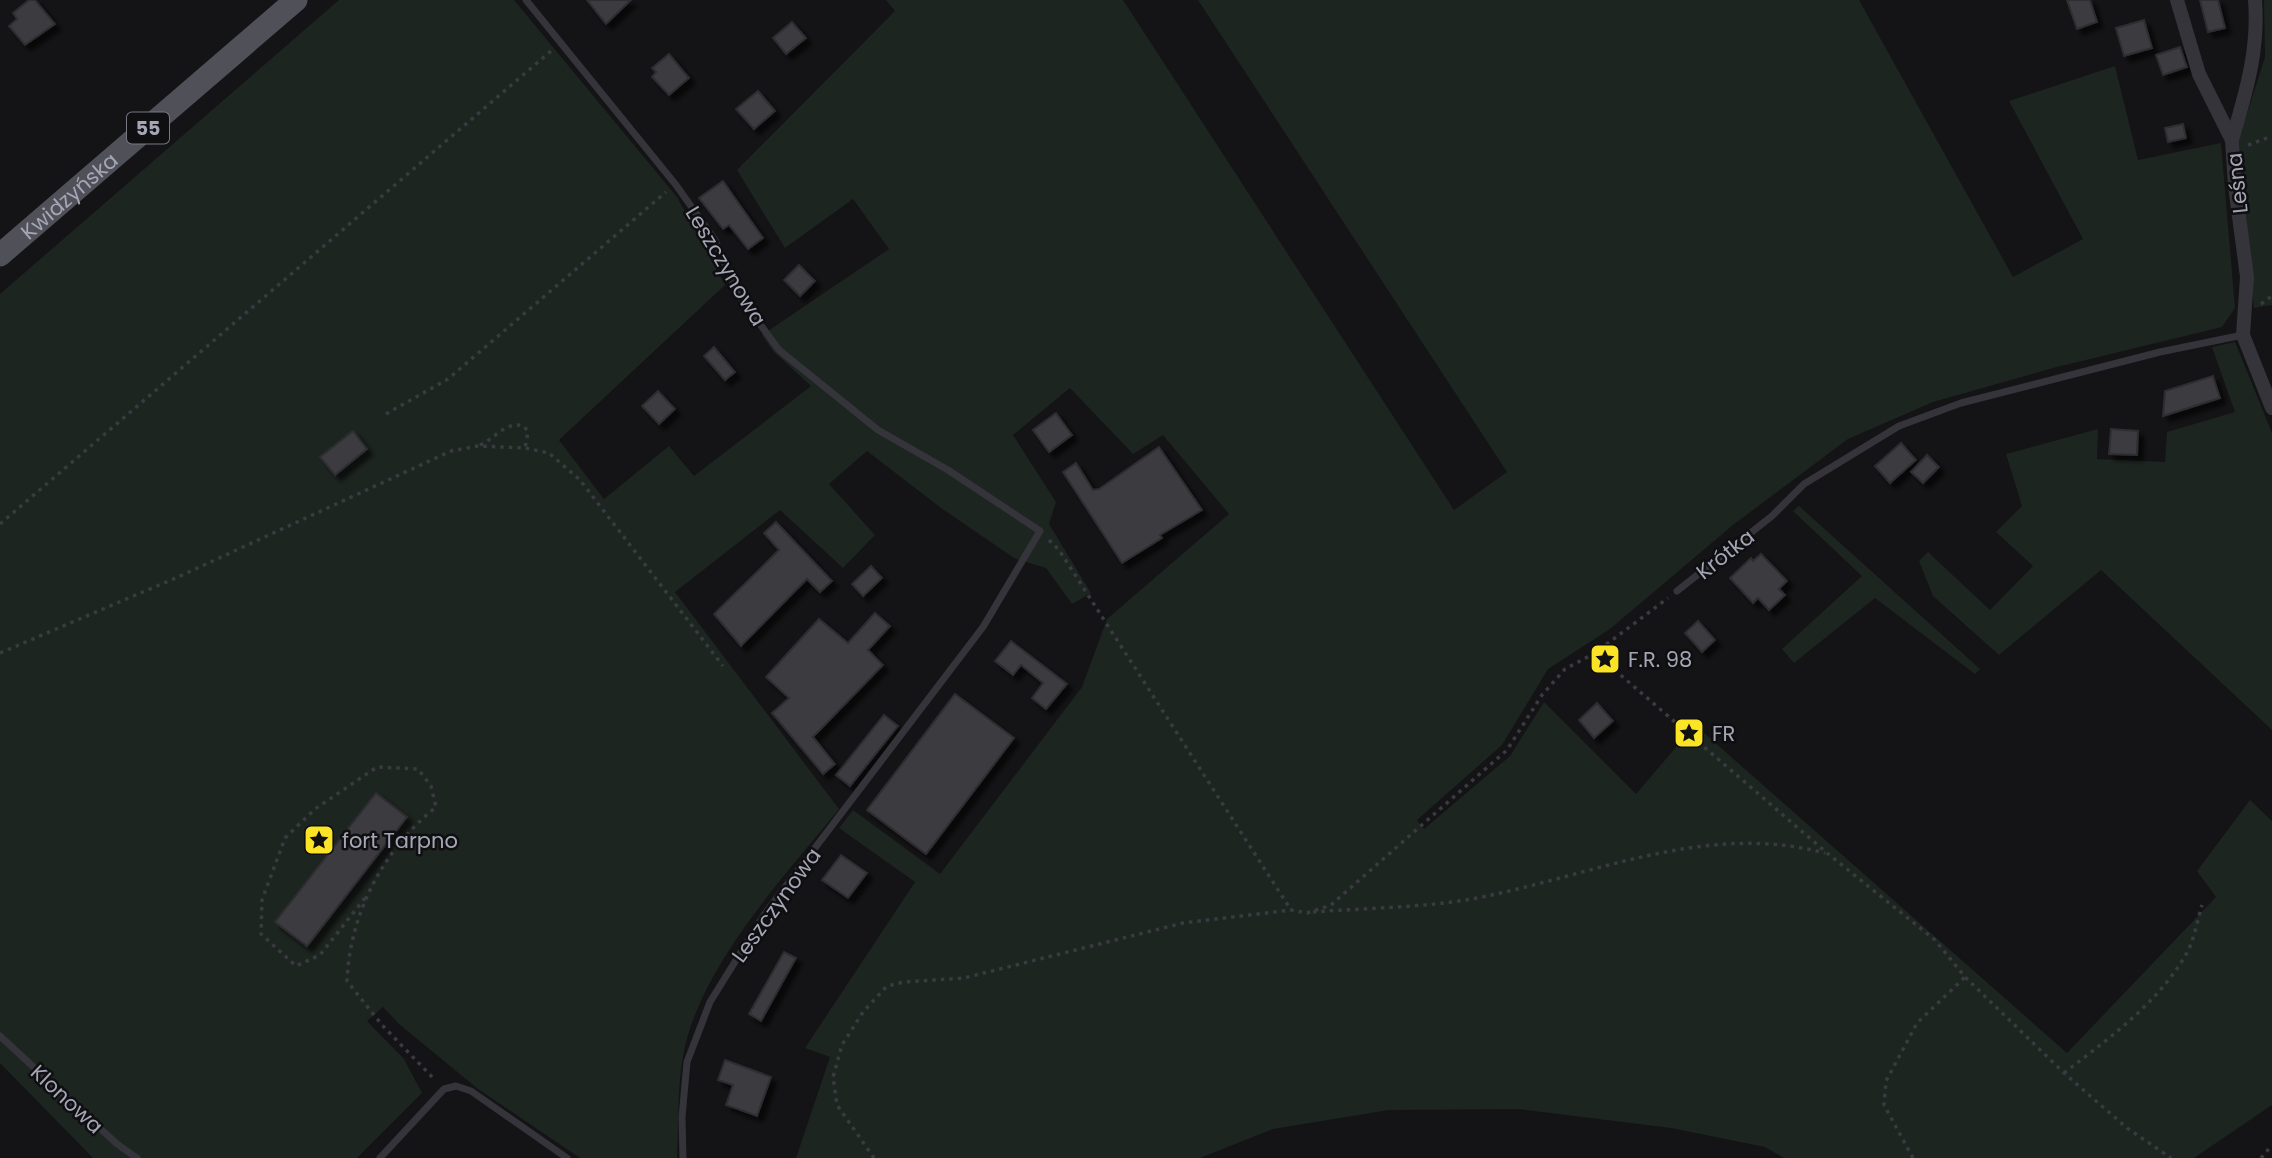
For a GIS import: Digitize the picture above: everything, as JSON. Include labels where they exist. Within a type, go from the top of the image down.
[{"type":"main road","name":"Kwidzyńska","points":[[0,255],[296,0]]},
{"type":"street","name":"Leśna","points":[[2177,0],[2199,74],[2232,145],[2248,277],[2243,335]]},
{"type":"street","points":[[2232,145],[2252,69],[2257,31],[2255,0]]},
{"type":"street","points":[[2243,335],[2272,408]]},
{"type":"lane","name":"Leszczynowa","points":[[526,0],[676,184],[715,240],[737,292],[779,350],[878,430],[948,470],[1040,531],[983,627],[765,915],[710,1002],[687,1062],[682,1116],[683,1158]]},
{"type":"lane","name":"Krótka","points":[[1677,591],[1772,516],[1804,484],[1899,426],[1961,403],[2160,352],[2243,335]]},
{"type":"lane","name":"Klonowa","points":[[0,1036],[117,1144],[137,1158]]},
{"type":"lane","points":[[380,1158],[444,1089],[456,1086],[471,1091],[567,1158]]},
{"type":"path","points":[[0,524],[557,46]]},
{"type":"path","points":[[2232,145],[2272,136]]},
{"type":"path","points":[[386,414],[449,379],[667,191]]},
{"type":"path","points":[[478,446],[508,425],[517,424],[524,426],[528,432],[525,448]]},
{"type":"path","points":[[0,653],[178,577],[450,451],[478,446],[525,448],[549,453],[580,480],[723,666]]},
{"type":"path","points":[[1040,531],[1059,550],[1291,910]]},
{"type":"path","name":"Krótka","points":[[1307,913],[1331,905],[1507,750],[1542,695],[1565,669],[1595,653],[1677,591]]},
{"type":"path","points":[[1595,653],[1827,853],[1935,940],[1965,977],[2064,1073],[2127,1128],[2171,1158]]},
{"type":"path","points":[[365,898],[320,954],[296,966],[261,934],[262,900],[285,838],[315,809],[377,767],[418,769],[430,786],[436,807],[413,825],[365,898],[348,960],[347,981],[382,1024],[444,1089]]},
{"type":"path","points":[[874,1158],[837,1105],[833,1077],[842,1045],[863,1012],[887,986],[904,982],[964,978],[1183,923],[1291,910],[1307,913],[1471,899],[1643,855],[1734,842],[1793,844],[1827,853]]},
{"type":"path","points":[[2064,1073],[2121,1030],[2165,983],[2186,955],[2203,905]]},
{"type":"path","points":[[1913,1158],[1884,1105],[1886,1081],[1917,1023],[1965,977]]},
{"type":"path","points":[[2261,1158],[2272,1145]]},
{"type":"shaded area","points":[[339,0],[514,0],[677,197],[725,285],[559,440],[604,499],[669,446],[694,476],[811,386],[773,351],[762,335],[889,249],[853,199],[785,248],[737,170],[895,11],[886,0],[1123,0],[1454,510],[1507,472],[1198,0],[1859,0],[2013,277],[2083,239],[2009,101],[2115,66],[2138,160],[2221,143],[2235,308],[2222,327],[2053,368],[1933,402],[1848,439],[1733,525],[1610,629],[1548,669],[1502,745],[1417,820],[1424,829],[1510,756],[1544,702],[1636,794],[1695,725],[2067,1053],[2216,897],[2197,871],[2250,800],[2272,821],[2272,1105],[2194,1158],[1784,1158],[1765,1147],[1671,1128],[1518,1109],[1389,1110],[1273,1129],[1200,1158],[796,1158],[830,1057],[805,1048],[915,882],[839,828],[853,810],[940,874],[1082,687],[1107,619],[1229,514],[1163,435],[1133,454],[1070,388],[1013,435],[1056,502],[1049,524],[1091,593],[1072,604],[1046,568],[1014,558],[941,508],[867,451],[829,484],[875,535],[843,568],[780,510],[675,592],[839,809],[746,925],[706,989],[692,1023],[683,1056],[677,1158],[580,1158],[478,1089],[399,1024],[383,1007],[367,1021],[404,1059],[422,1093],[357,1158],[93,1158],[0,1063],[0,294]]},
{"type":"shaded area","points":[[2264,0],[2272,0],[2272,305],[2254,308],[2239,139],[2265,57]]},
{"type":"shaded area","points":[[2235,342],[2272,433],[2272,730],[2101,570],[1999,655],[1933,596],[1919,561],[1928,552],[1990,610],[2033,566],[1996,532],[2022,506],[2006,454],[2098,429],[2097,459],[2165,462],[2167,432],[2235,412],[2212,347]]},
{"type":"shaded area","points":[[1799,506],[1980,669],[1975,674],[1875,598],[1794,663],[1782,649],[1862,576],[1793,511]]},
{"type":"building","points":[[29,0],[35,0],[55,24],[25,45],[9,26],[17,19],[13,13]]},
{"type":"building","points":[[587,0],[631,0],[606,24]]},
{"type":"building","points":[[2067,0],[2090,0],[2097,22],[2077,29]]},
{"type":"building","points":[[2200,0],[2218,0],[2225,28],[2208,32]]},
{"type":"building","points":[[2144,20],[2152,48],[2124,56],[2116,28]]},
{"type":"building","points":[[792,22],[806,38],[786,54],[773,38]]},
{"type":"building","points":[[2180,47],[2187,67],[2163,75],[2156,55]]},
{"type":"building","points":[[669,54],[689,78],[669,95],[652,77],[656,72],[652,68]]},
{"type":"building","points":[[758,91],[775,111],[754,129],[736,109]]},
{"type":"building","points":[[2183,124],[2186,138],[2168,142],[2165,128]]},
{"type":"building","points":[[723,181],[763,238],[748,249],[729,225],[723,229],[699,198]]},
{"type":"building","points":[[799,265],[815,281],[800,296],[784,280]]},
{"type":"building","points":[[714,347],[735,372],[725,380],[704,356]]},
{"type":"building","points":[[2213,376],[2220,398],[2163,416],[2165,391]]},
{"type":"building","points":[[658,391],[675,409],[659,424],[642,406]]},
{"type":"building","points":[[1056,413],[1072,435],[1049,452],[1033,430]]},
{"type":"building","points":[[2111,429],[2138,431],[2137,455],[2109,454]]},
{"type":"building","points":[[353,431],[367,449],[335,475],[320,457]]},
{"type":"building","points":[[1901,443],[1916,460],[1890,483],[1875,466]]},
{"type":"building","points":[[1159,447],[1202,510],[1160,535],[1162,538],[1122,563],[1063,472],[1076,463],[1093,490],[1099,489]]},
{"type":"building","points":[[1927,455],[1939,467],[1923,483],[1911,472]]},
{"type":"building","points":[[776,522],[832,581],[820,592],[807,579],[741,646],[714,614],[779,550],[764,533]]},
{"type":"building","points":[[1761,554],[1787,581],[1779,589],[1785,595],[1769,610],[1758,598],[1753,603],[1730,578],[1751,558],[1753,561]]},
{"type":"building","points":[[871,566],[882,578],[863,596],[852,584]]},
{"type":"building","points":[[875,613],[890,626],[868,650],[883,665],[813,737],[835,764],[823,774],[772,713],[789,698],[766,677],[819,619],[848,643]]},
{"type":"building","points":[[1698,621],[1715,640],[1702,652],[1685,633]]},
{"type":"building","points":[[1011,641],[1067,684],[1046,709],[1032,698],[1043,683],[1021,665],[1013,675],[995,661]]},
{"type":"building","points":[[955,694],[1014,738],[926,854],[867,810]]},
{"type":"building","points":[[1597,703],[1613,721],[1594,738],[1579,720]]},
{"type":"building","points":[[884,715],[898,726],[850,786],[836,775]]},
{"type":"building","points":[[376,793],[407,817],[307,946],[275,922]]},
{"type":"building","points":[[841,855],[867,873],[848,898],[822,880]]},
{"type":"building","points":[[784,952],[796,958],[761,1021],[749,1014]]},
{"type":"building","points":[[725,1060],[771,1077],[757,1116],[726,1105],[733,1085],[718,1080]]},
{"type":"place","name":"F.R. 98","points":[[1605,659]]},
{"type":"place","name":"FR","points":[[1689,733]]},
{"type":"place","name":"fort Tarpno","points":[[319,840]]}]
